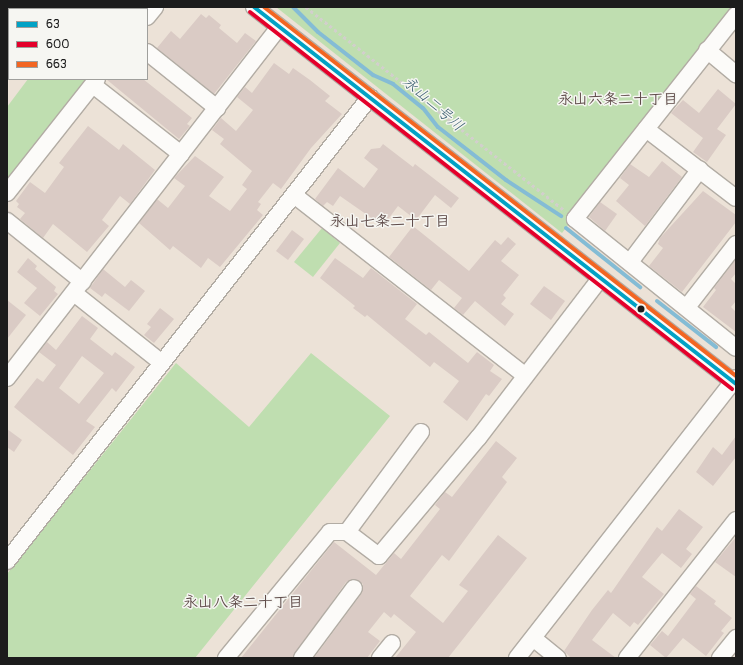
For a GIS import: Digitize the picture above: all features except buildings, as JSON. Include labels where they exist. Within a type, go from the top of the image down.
[{"type":"street","points":[[148,16],[155,7]]},
{"type":"street","points":[[254,7],[600,279],[735,381],[517,658]]},
{"type":"street","points":[[736,15],[575,219],[687,307],[736,348]]},
{"type":"street","points":[[7,378],[279,27]]},
{"type":"street","points":[[707,50],[736,74]]},
{"type":"street","points":[[148,53],[217,108]]},
{"type":"street","points":[[7,193],[95,82],[181,154]]},
{"type":"street","points":[[7,561],[370,97]]},
{"type":"street","points":[[646,128],[736,198]]},
{"type":"street","points":[[630,262],[700,169]]},
{"type":"street","points":[[294,195],[524,375]]},
{"type":"street","points":[[7,221],[162,362]]},
{"type":"street","points":[[687,307],[736,244]]},
{"type":"street","points":[[226,658],[330,532],[347,532],[379,556],[479,437],[524,375],[600,279]]},
{"type":"street","points":[[347,532],[421,432]]},
{"type":"street","points":[[628,658],[736,520]]},
{"type":"street","points":[[302,658],[354,588]]},
{"type":"street","points":[[533,638],[558,658]]},
{"type":"street","points":[[720,658],[736,638]]},
{"type":"street","points":[[380,658],[392,643]]},
{"type":"path","points":[[306,7],[575,219]]},
{"type":"green space","points":[[276,7],[736,7],[736,11],[562,233]]},
{"type":"green space","points":[[27,80],[87,80],[7,181],[7,107]]},
{"type":"green space","points":[[322,228],[340,243],[313,277],[294,262]]},
{"type":"green space","points":[[311,353],[390,416],[195,658],[7,657],[7,574],[176,363],[249,427]]},
{"type":"waterway","name":"永山二号川","points":[[293,7],[318,32],[373,75],[393,84],[423,108],[438,127],[506,180],[561,216]]},
{"type":"waterway","name":"永山二号川","points":[[566,228],[640,287]]},
{"type":"waterway","name":"永山二号川","points":[[657,301],[716,347]]},
{"type":"transit line","name":"63","points":[[254,7],[736,384]]},
{"type":"transit line","name":"663","points":[[264,7],[736,376]]},
{"type":"transit line","name":"600","points":[[250,12],[732,389]]},
{"type":"district","name":"永山六条二十丁目","points":[[618,100]]},
{"type":"district","name":"永山七条二十丁目","points":[[390,222]]},
{"type":"district","name":"永山八条二十丁目","points":[[243,603]]}]
